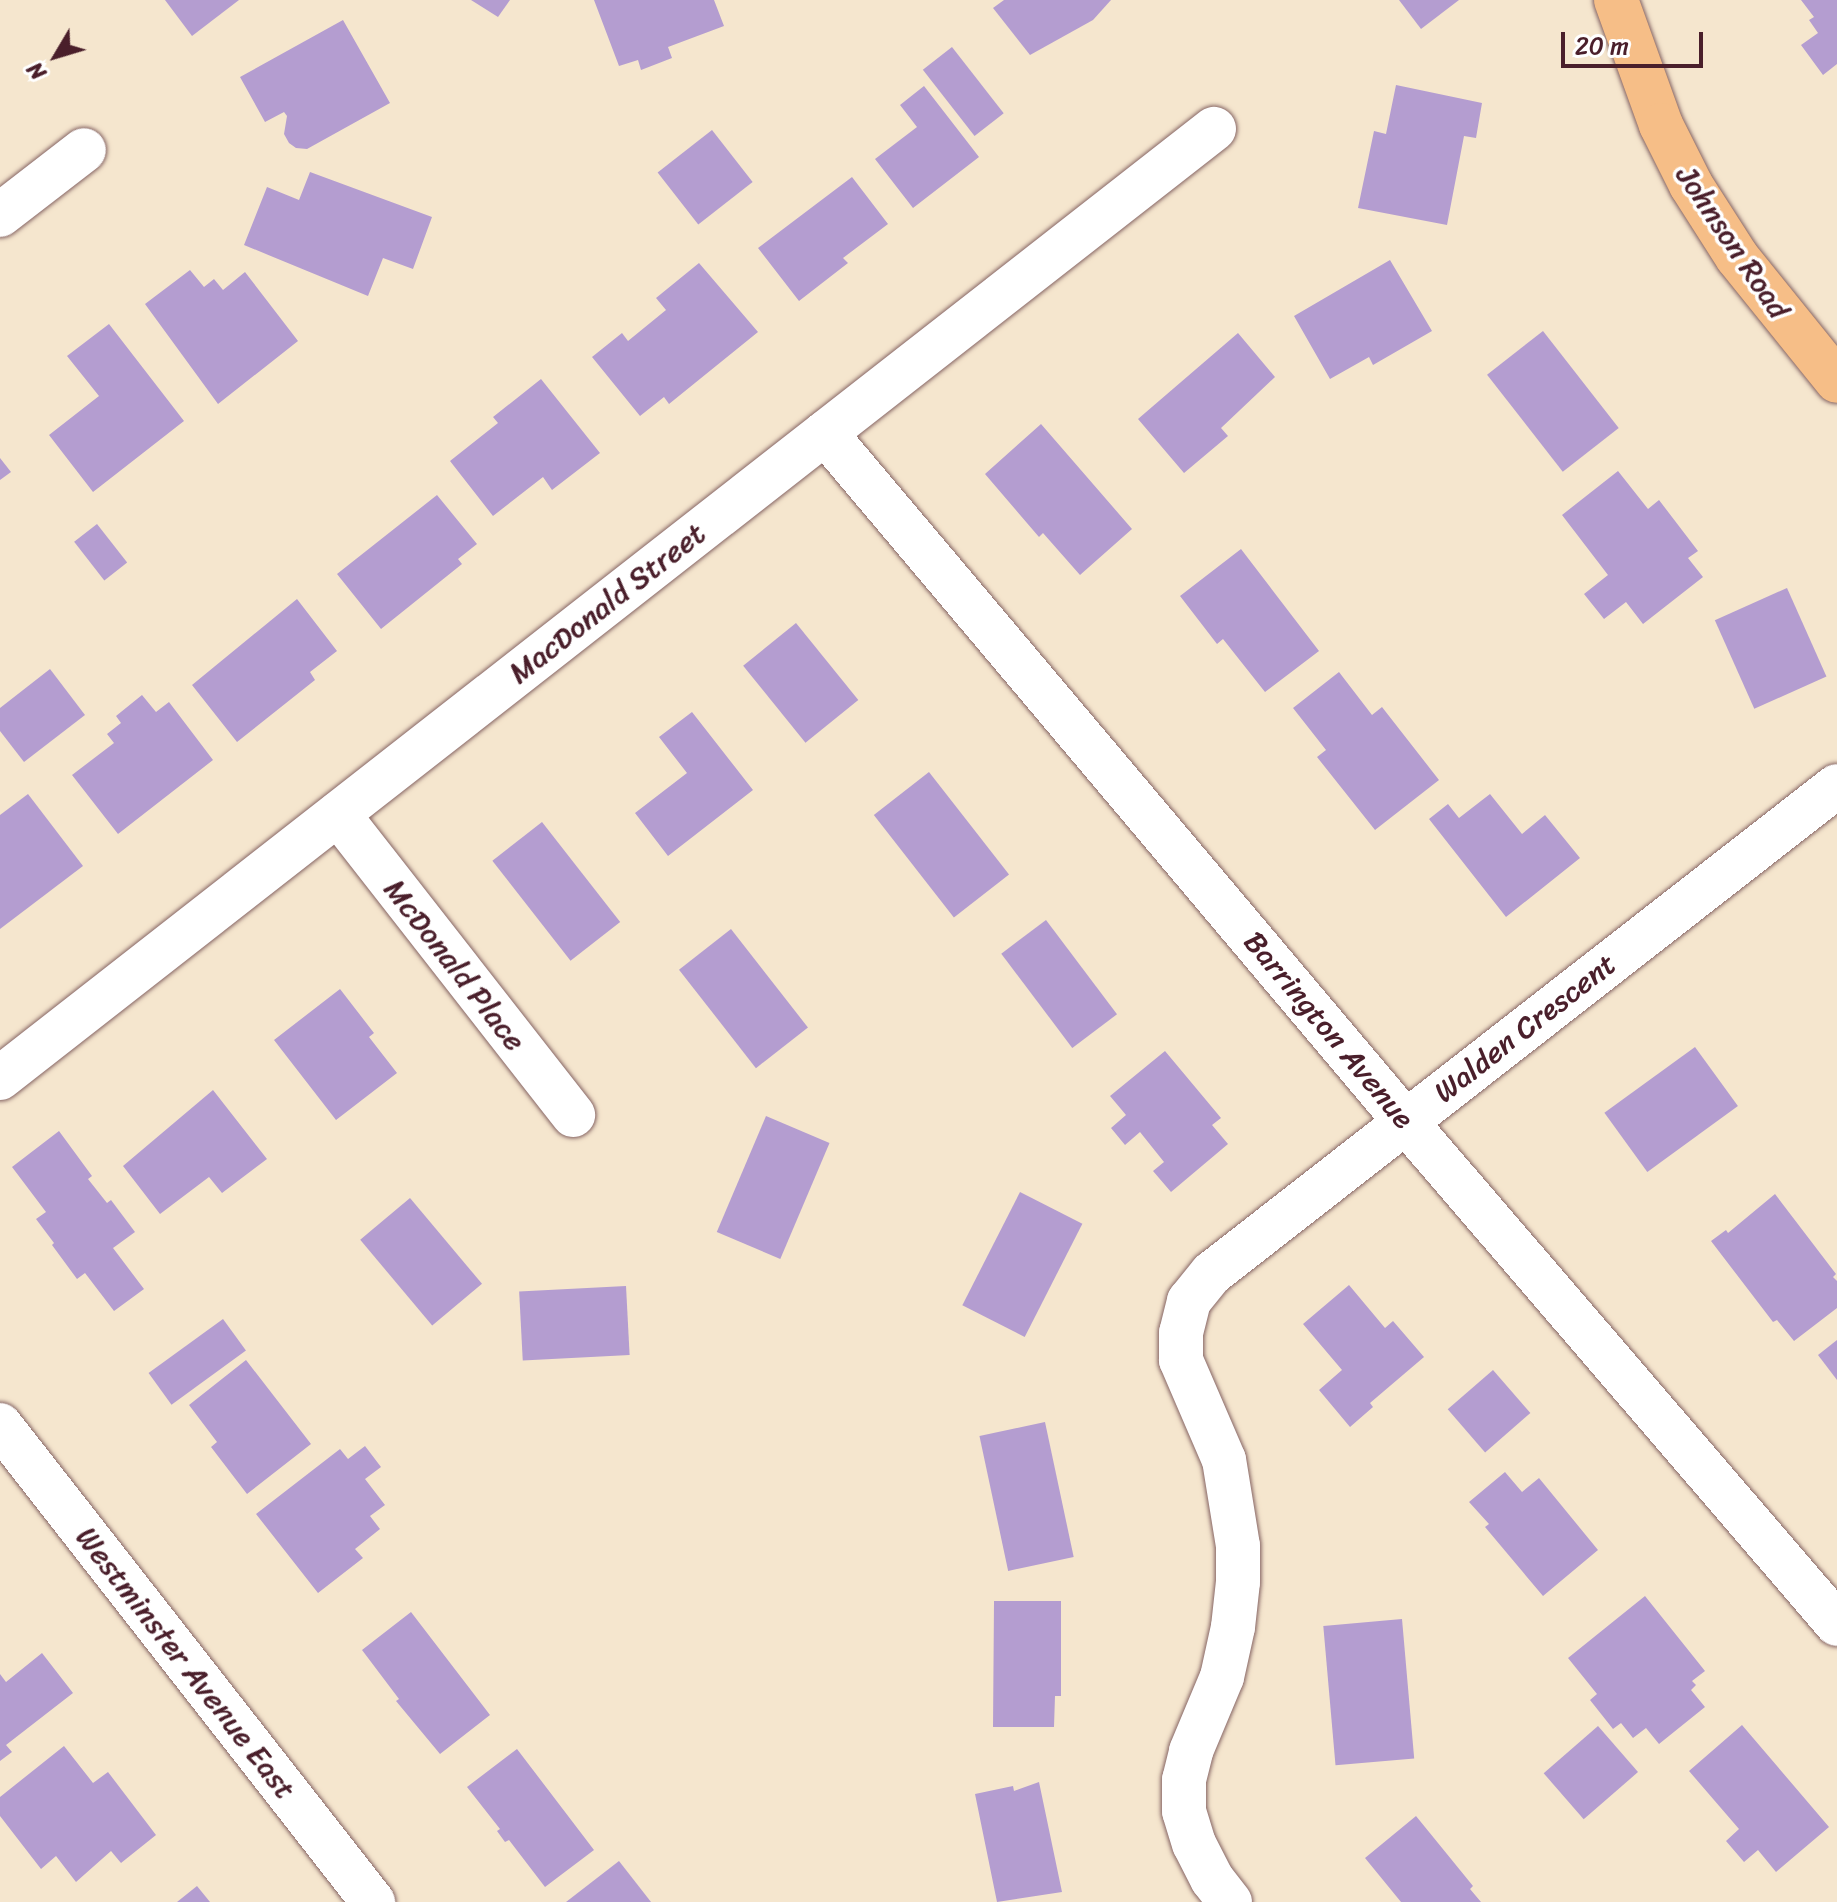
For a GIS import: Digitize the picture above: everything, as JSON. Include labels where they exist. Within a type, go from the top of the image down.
[{"type":"main road","name":"Johnson Road","points":[[1616,0],[1661,125],[1691,185],[1737,257],[1837,381]]},
{"type":"street","name":"MacDonald Street","points":[[0,1078],[1214,129]]},
{"type":"street","points":[[0,215],[84,150]]},
{"type":"street","name":"Barrington Avenue","points":[[825,433],[1405,1121],[1837,1624]]},
{"type":"street","name":"Walden Crescent","points":[[1230,1902],[1212,1879],[1194,1844],[1184,1811],[1184,1780],[1191,1751],[1222,1677],[1233,1627],[1238,1582],[1238,1546],[1224,1460],[1181,1360],[1181,1333],[1189,1301],[1212,1273],[1837,786]]},
{"type":"street","name":"McDonald Place","points":[[338,814],[573,1115]]},
{"type":"street","name":"Westminster Avenue East","points":[[0,1425],[373,1902]]},
{"type":"building","points":[[165,0],[239,0],[192,36]]},
{"type":"building","points":[[471,0],[510,0],[498,17]]},
{"type":"building","points":[[594,0],[714,0],[724,26],[668,47],[672,58],[641,70],[638,60],[619,66]]},
{"type":"building","points":[[1004,0],[1111,0],[1093,20],[1030,55],[993,8]]},
{"type":"building","points":[[1399,0],[1459,0],[1421,29]]},
{"type":"building","points":[[1801,0],[1837,0],[1837,64],[1823,75],[1801,45],[1818,33],[1809,20],[1814,17]]},
{"type":"building","points":[[343,20],[390,103],[307,149],[296,148],[284,134],[287,116],[284,112],[265,122],[240,77]]},
{"type":"building","points":[[952,47],[1004,113],[975,136],[923,70]]},
{"type":"building","points":[[1396,85],[1482,103],[1476,138],[1464,136],[1447,225],[1358,208],[1374,131],[1386,134]]},
{"type":"building","points":[[924,86],[979,157],[913,208],[875,159],[917,127],[900,105]]},
{"type":"building","points":[[712,130],[753,182],[698,224],[658,172]]},
{"type":"building","points":[[310,172],[432,217],[413,269],[383,258],[368,296],[244,245],[267,187],[299,200]]},
{"type":"building","points":[[852,177],[888,224],[843,258],[848,263],[799,301],[758,248]]},
{"type":"building","points":[[1390,260],[1432,331],[1373,365],[1369,357],[1330,379],[1294,316]]},
{"type":"building","points":[[699,263],[758,332],[669,404],[664,397],[640,416],[592,357],[622,333],[628,341],[666,310],[656,298]]},
{"type":"building","points":[[190,270],[204,287],[214,279],[223,290],[245,272],[298,341],[218,404],[145,304]]},
{"type":"building","points":[[109,324],[184,421],[93,492],[49,435],[99,396],[67,356]]},
{"type":"building","points":[[1543,331],[1619,428],[1563,472],[1487,375]]},
{"type":"building","points":[[1238,333],[1275,377],[1221,428],[1228,436],[1184,473],[1138,419]]},
{"type":"building","points":[[541,379],[600,453],[552,490],[543,477],[493,516],[450,461],[498,423],[493,417]]},
{"type":"building","points":[[1041,424],[1132,529],[1080,575],[1043,533],[1039,537],[985,474]]},
{"type":"building","points":[[0,458],[11,472],[0,480]]},
{"type":"building","points":[[1618,471],[1648,509],[1659,500],[1698,551],[1688,558],[1703,577],[1643,624],[1626,602],[1604,619],[1584,594],[1608,575],[1562,515]]},
{"type":"building","points":[[437,495],[477,544],[458,559],[462,564],[381,629],[337,574]]},
{"type":"building","points":[[97,524],[127,563],[104,580],[74,542]]},
{"type":"building","points":[[1241,549],[1319,651],[1265,692],[1223,639],[1217,644],[1180,596]]},
{"type":"building","points":[[1787,588],[1826,677],[1754,709],[1715,620]]},
{"type":"building","points":[[297,599],[337,651],[310,672],[315,680],[237,742],[192,685]]},
{"type":"building","points":[[796,623],[858,700],[805,743],[743,666]]},
{"type":"building","points":[[50,669],[85,715],[24,762],[0,731],[0,708]]},
{"type":"building","points":[[1339,672],[1372,715],[1382,707],[1439,780],[1375,830],[1317,757],[1326,750],[1293,708]]},
{"type":"building","points":[[142,695],[156,712],[169,702],[213,760],[118,834],[72,775],[114,743],[107,734],[121,723],[116,716]]},
{"type":"building","points":[[692,712],[753,790],[668,856],[635,813],[687,773],[659,737]]},
{"type":"building","points":[[929,772],[1009,874],[954,918],[874,815]]},
{"type":"building","points":[[28,794],[83,866],[0,929],[0,815]]},
{"type":"building","points":[[1490,794],[1522,834],[1545,815],[1580,858],[1506,917],[1429,819],[1448,804],[1459,818]]},
{"type":"building","points":[[542,822],[620,922],[571,961],[492,861]]},
{"type":"building","points":[[1046,920],[1117,1014],[1072,1048],[1001,954]]},
{"type":"building","points":[[731,929],[808,1028],[756,1068],[679,970]]},
{"type":"building","points":[[340,989],[374,1033],[369,1037],[397,1073],[336,1120],[274,1040]]},
{"type":"building","points":[[1695,1047],[1738,1106],[1647,1172],[1604,1113]]},
{"type":"building","points":[[1165,1051],[1221,1118],[1212,1125],[1228,1144],[1171,1192],[1153,1171],[1164,1162],[1140,1132],[1125,1145],[1111,1128],[1126,1115],[1110,1096]]},
{"type":"building","points":[[213,1090],[267,1159],[222,1193],[209,1177],[160,1214],[123,1166]]},
{"type":"building","points":[[766,1116],[830,1143],[780,1259],[717,1232]]},
{"type":"building","points":[[59,1131],[92,1176],[88,1179],[107,1203],[111,1200],[135,1232],[113,1248],[144,1289],[114,1311],[85,1273],[77,1279],[52,1245],[54,1243],[36,1219],[46,1212],[12,1167]]},
{"type":"building","points":[[1020,1192],[1082,1224],[1025,1337],[962,1305]]},
{"type":"building","points":[[1775,1194],[1836,1274],[1833,1277],[1837,1281],[1837,1308],[1794,1341],[1777,1320],[1773,1322],[1711,1241],[1726,1230],[1728,1233]]},
{"type":"building","points":[[410,1198],[482,1284],[432,1326],[360,1240]]},
{"type":"building","points":[[1349,1285],[1385,1328],[1393,1321],[1424,1357],[1370,1403],[1373,1407],[1350,1427],[1319,1390],[1342,1370],[1303,1324]]},
{"type":"building","points":[[626,1286],[630,1355],[523,1361],[519,1292]]},
{"type":"building","points":[[223,1319],[246,1351],[171,1405],[149,1373]]},
{"type":"building","points":[[1837,1340],[1837,1380],[1818,1355]]},
{"type":"building","points":[[246,1360],[311,1444],[247,1494],[211,1447],[217,1442],[189,1405]]},
{"type":"building","points":[[1493,1370],[1530,1413],[1485,1452],[1448,1409]]},
{"type":"building","points":[[1045,1422],[1074,1557],[1008,1571],[979,1436]]},
{"type":"building","points":[[365,1446],[381,1467],[365,1479],[385,1505],[370,1516],[380,1529],[355,1549],[363,1558],[318,1593],[256,1514],[340,1449],[348,1459]]},
{"type":"building","points":[[1505,1472],[1522,1492],[1539,1478],[1598,1550],[1543,1596],[1485,1527],[1489,1524],[1469,1502]]},
{"type":"building","points":[[1645,1596],[1705,1671],[1692,1681],[1696,1685],[1691,1690],[1705,1707],[1659,1744],[1646,1728],[1633,1738],[1621,1723],[1613,1729],[1590,1700],[1597,1694],[1568,1658]]},
{"type":"building","points":[[994,1601],[1061,1601],[1061,1696],[1055,1696],[1054,1727],[993,1727]]},
{"type":"building","points":[[411,1612],[490,1715],[440,1754],[396,1701],[399,1699],[362,1650]]},
{"type":"building","points":[[1402,1619],[1414,1758],[1336,1765],[1323,1626]]},
{"type":"building","points":[[42,1653],[73,1693],[6,1745],[12,1752],[0,1761],[0,1674],[6,1682]]},
{"type":"building","points":[[1742,1725],[1829,1827],[1776,1872],[1758,1850],[1744,1862],[1726,1841],[1739,1829],[1689,1771]]},
{"type":"building","points":[[1598,1726],[1638,1772],[1584,1819],[1544,1773]]},
{"type":"building","points":[[64,1746],[93,1783],[108,1772],[156,1835],[121,1863],[111,1851],[76,1882],[56,1856],[41,1869],[0,1816],[0,1797]]},
{"type":"building","points":[[517,1749],[594,1850],[545,1887],[509,1840],[505,1842],[497,1831],[500,1829],[467,1787]]},
{"type":"building","points":[[1039,1782],[1062,1892],[997,1902],[975,1794],[1013,1786],[1014,1791]]},
{"type":"building","points":[[1416,1816],[1473,1886],[1470,1889],[1481,1902],[1401,1902],[1365,1858]]},
{"type":"building","points":[[619,1861],[651,1902],[566,1902]]},
{"type":"building","points":[[197,1886],[210,1902],[177,1902]]}]
